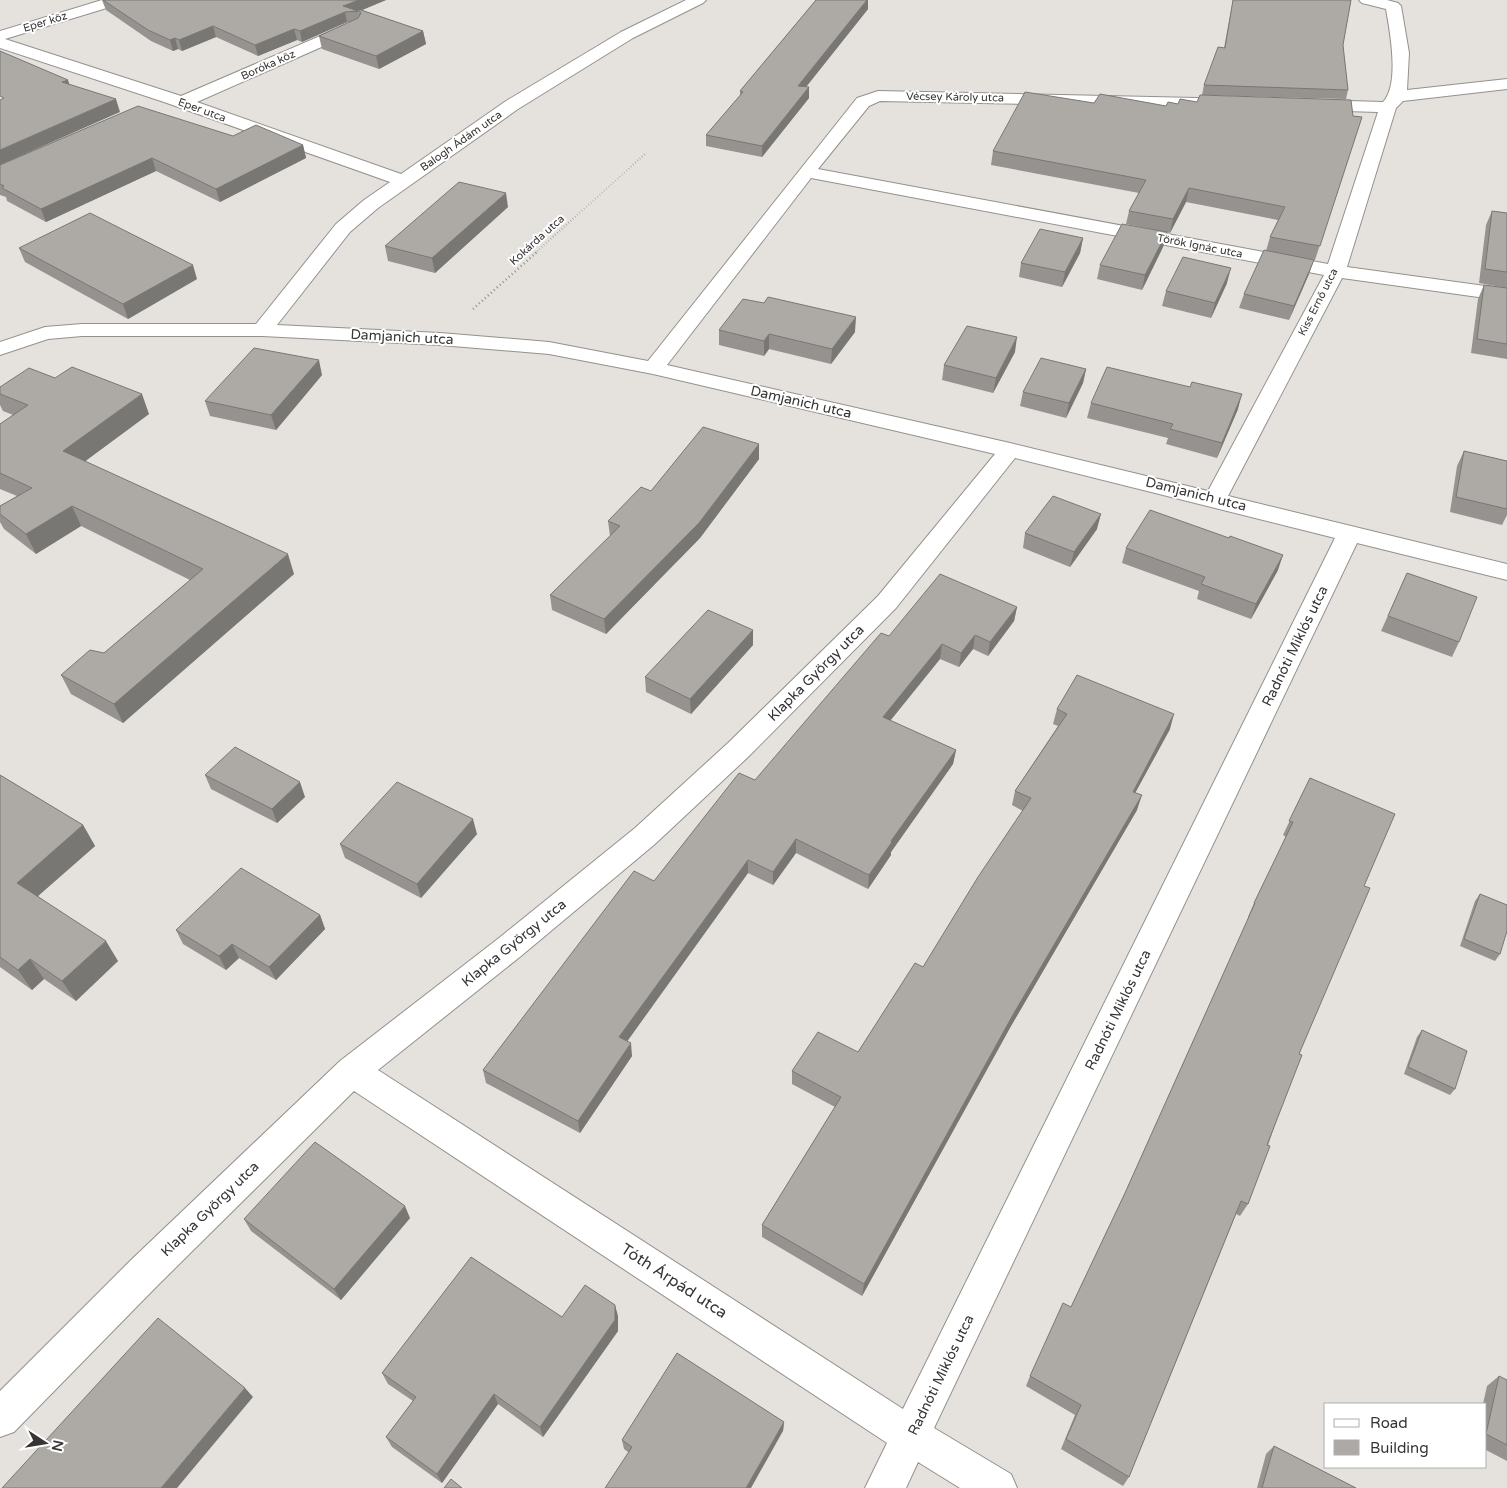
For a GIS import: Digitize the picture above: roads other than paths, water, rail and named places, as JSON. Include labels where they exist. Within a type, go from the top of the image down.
[{"type":"street","name":"Eper köz","points":[[0,36],[118,0]]},
{"type":"street","name":"Balogh Ádám utca","points":[[262,330],[321,254],[344,228],[371,204],[520,100],[627,35],[698,0]]},
{"type":"street","points":[[1367,0],[1392,3]]},
{"type":"street","name":"Kiss Ernő utca","points":[[1215,499],[1336,271],[1393,101],[1401,54],[1392,3]]},
{"type":"street","name":"Boróka köz","points":[[143,110],[176,100],[354,27]]},
{"type":"street","name":"Eper utca","points":[[0,43],[176,100],[403,181]]},
{"type":"street","points":[[1298,104],[1393,101],[1507,84]]},
{"type":"street","name":"Vécsey Károly utca","points":[[653,368],[806,172],[864,102],[878,96],[1249,103]]},
{"type":"street","name":"Török Ignác utca","points":[[806,172],[1336,271],[1507,295]]},
{"type":"street","name":"Damjanich utca","points":[[0,349],[45,333],[82,330],[262,330],[440,339],[549,348],[653,368],[1010,450],[1507,572]]},
{"type":"street","name":"Klapka György utca","points":[[0,1418],[142,1274],[352,1071],[510,948],[644,836],[738,750],[887,602],[1010,450]]},
{"type":"street","name":"Radnóti Miklós utca","points":[[885,1488],[1350,532]]},
{"type":"street","name":"Tóth Árpád utca","points":[[352,1071],[911,1436],[997,1488]]}]
